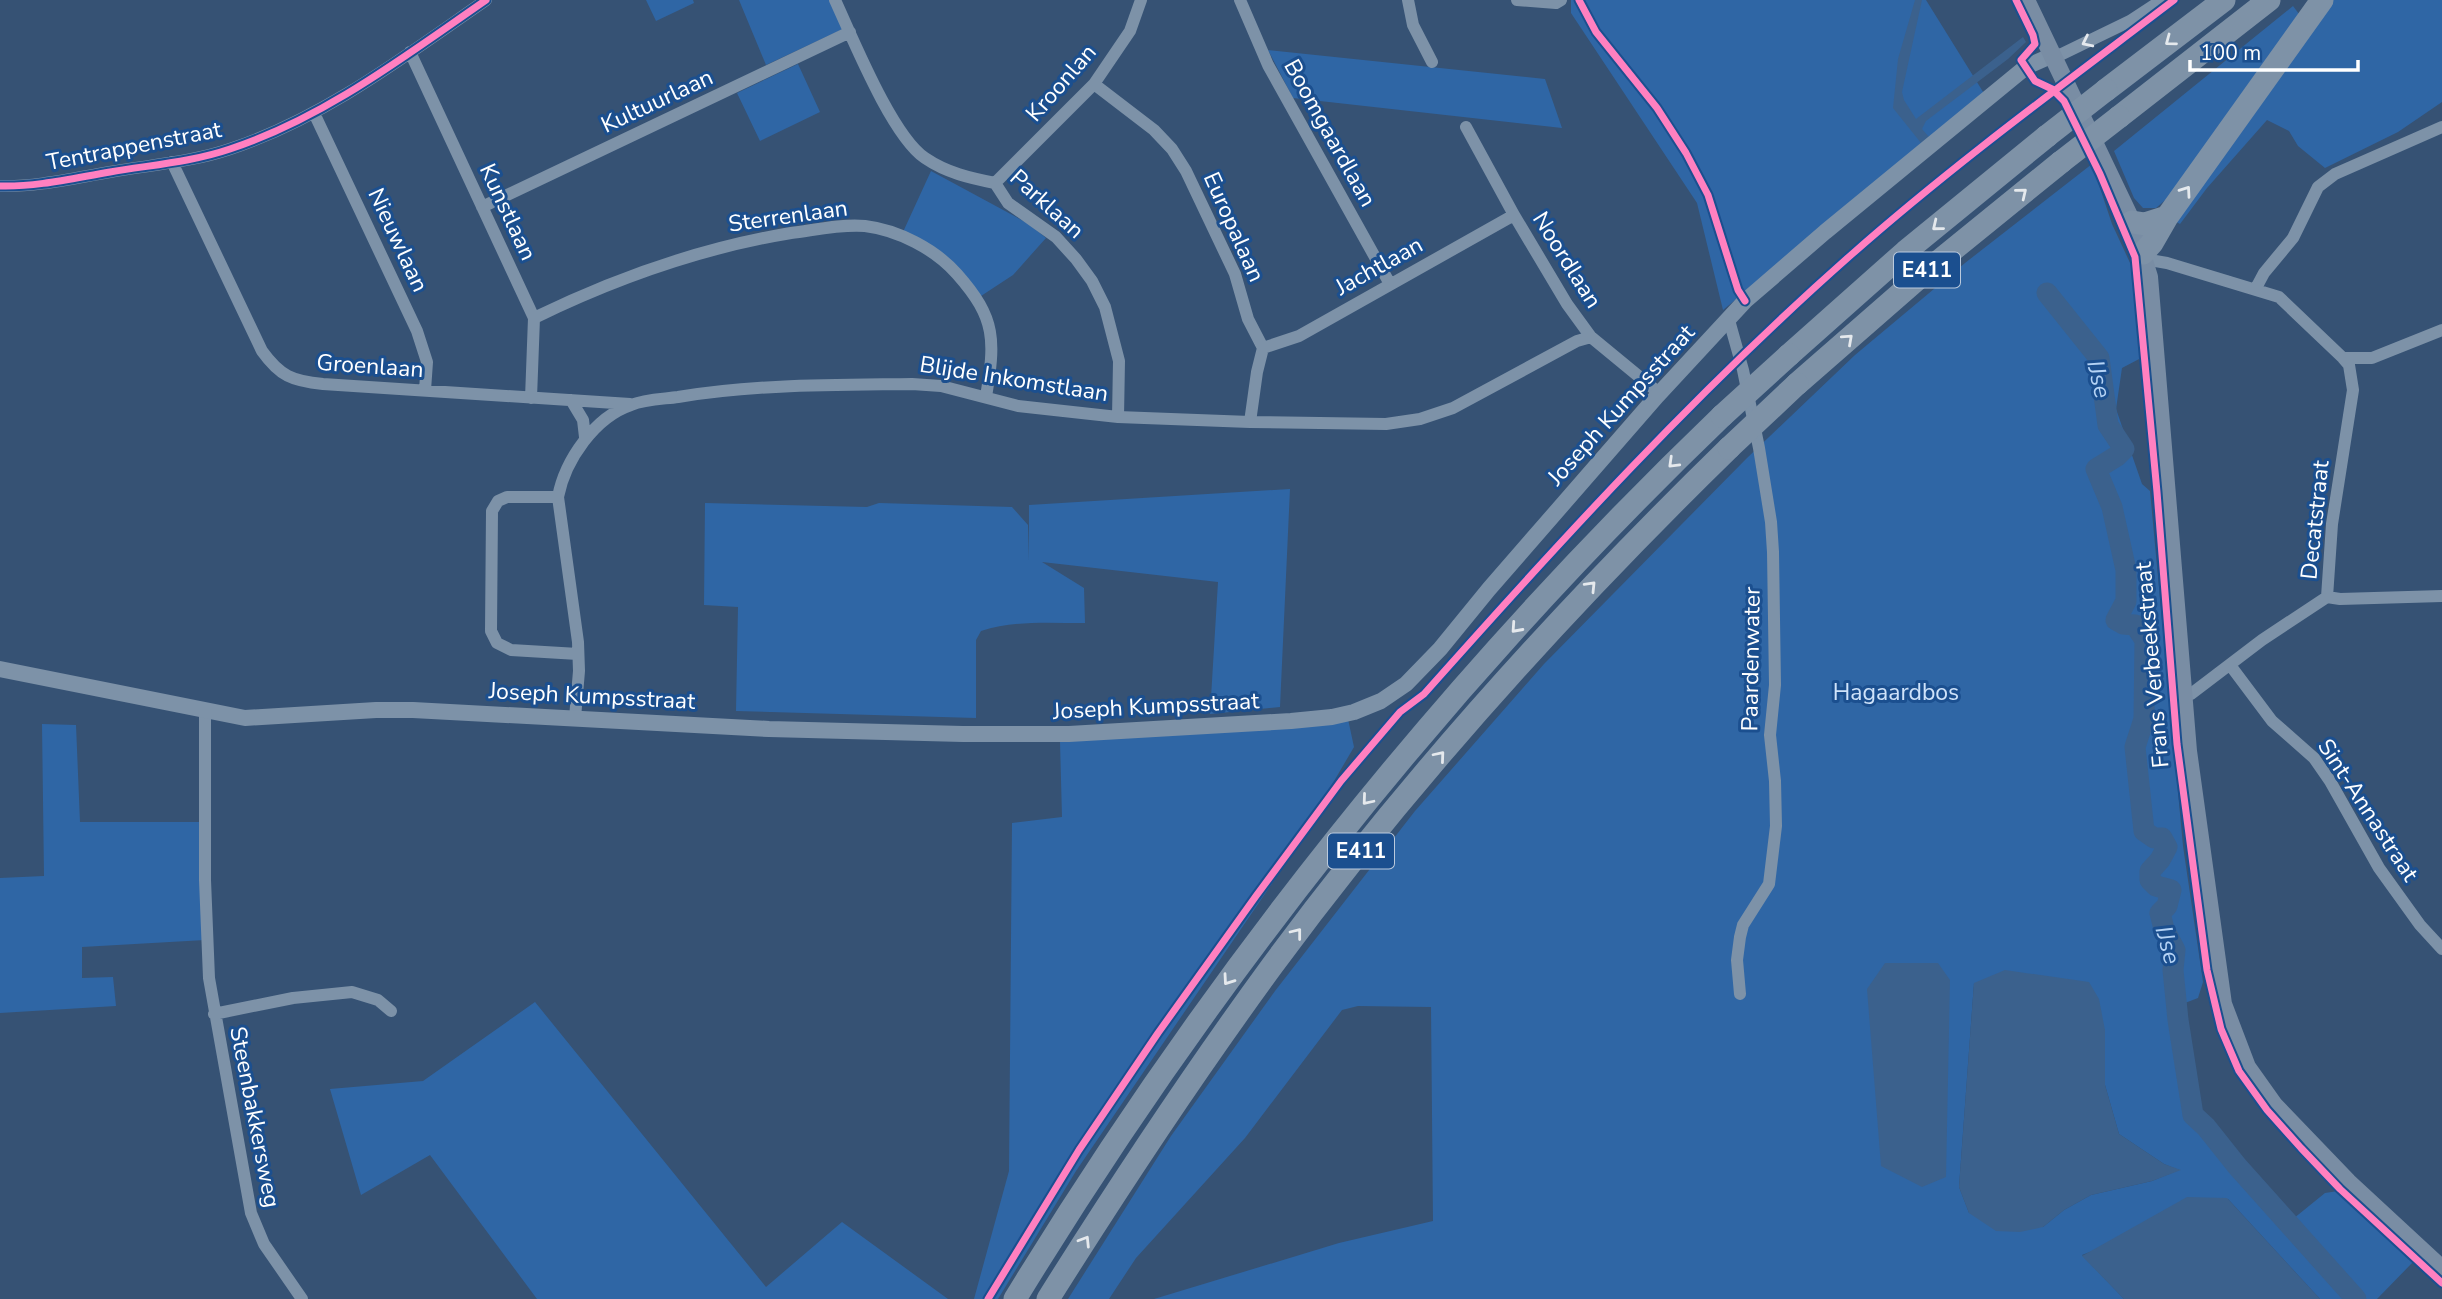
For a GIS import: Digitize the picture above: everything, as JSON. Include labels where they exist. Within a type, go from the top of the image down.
[{"type":"highway","name":"E411","points":[[1015,1299],[1069,1211],[1155,1082],[1252,946],[1341,831],[1454,695],[1557,583],[1650,485],[1722,416],[1905,252],[2047,136],[2224,0]]},
{"type":"highway","name":"E411","points":[[1048,1299],[1180,1095],[1273,965],[1363,849],[1476,713],[1576,602],[1729,448],[1797,384],[1923,274],[2061,162],[2269,0]]},
{"type":"highway","points":[[2143,256],[2167,217],[2322,0]]},
{"type":"highway","points":[[2132,222],[2145,224],[2167,217]]},
{"type":"main road","name":"Frans Verbeekstraat","points":[[2026,0],[2132,222],[2152,298],[2183,697],[2223,1004],[2247,1067],[2274,1105],[2348,1182],[2442,1269]]},
{"type":"street","name":"Tentrappenstraat","points":[[0,186],[28,185],[172,162],[230,149],[314,113],[486,0]]},
{"type":"street","name":"Parklaan","points":[[835,0],[893,121],[908,144],[940,167],[964,177],[995,183],[1008,203],[1056,237],[1091,281],[1105,307],[1119,361],[1118,417]]},
{"type":"street","name":"Kroonlan","points":[[995,183],[1094,84],[1130,31],[1141,0]]},
{"type":"street","name":"Boomgaardlaan","points":[[1240,0],[1268,65],[1390,284]]},
{"type":"street","points":[[1408,0],[1413,25],[1432,62]]},
{"type":"street","points":[[1517,0],[1556,4],[1561,0]]},
{"type":"street","points":[[2053,55],[2062,54],[2113,29],[2162,0]]},
{"type":"street","name":"Kultuurlaan","points":[[482,207],[850,32]]},
{"type":"street","name":"Kunstlaan","points":[[410,52],[534,318],[531,398]]},
{"type":"street","name":"Joseph Kumpsstraat","points":[[0,669],[245,718],[413,710],[769,729],[1038,734],[1332,718],[1354,712],[1381,701],[1424,668],[1659,393],[1765,284],[2026,67],[2053,55]]},
{"type":"street","name":"Europalaan","points":[[1094,84],[1154,130],[1172,149],[1186,171],[1235,274],[1248,319],[1263,348]]},
{"type":"street","name":"Nieuwlaan","points":[[314,113],[417,331],[427,362],[425,390]]},
{"type":"street","name":"Noordlaan","points":[[1466,127],[1567,304],[1591,337],[1659,393]]},
{"type":"street","points":[[2256,288],[2264,273],[2293,238],[2318,187],[2334,174],[2442,127]]},
{"type":"street","name":"Groenlaan","points":[[172,162],[262,351],[272,366],[286,377],[303,382],[631,404]]},
{"type":"street","name":"Jachtlaan","points":[[1263,348],[1299,336],[1514,215]]},
{"type":"street","name":"Sterrenlaan","points":[[534,318],[629,275],[683,257],[744,241],[838,226],[866,226],[897,235],[930,250],[953,269],[971,290],[985,315],[991,335],[993,354],[986,397]]},
{"type":"street","points":[[2143,256],[2279,297],[2343,358],[2372,358],[2442,330]]},
{"type":"street","name":"Paardenwater","points":[[1729,320],[1743,370],[1759,448],[1773,552],[1775,685],[1770,735],[1776,826],[1769,884],[1743,925],[1740,937],[1737,960],[1740,994]]},
{"type":"street","name":"Blijde Inkomstlaan","points":[[575,718],[578,654],[558,497],[560,485],[585,437],[609,417],[631,404],[723,389],[912,383],[941,386],[1018,406],[1118,417],[1386,424],[1420,419],[1453,408],[1577,341],[1591,337]]},
{"type":"street","points":[[1250,422],[1263,348]]},
{"type":"street","name":"Decatstraat","points":[[2183,697],[2327,597],[2332,524],[2353,386],[2349,365],[2343,358]]},
{"type":"street","points":[[2353,386],[2372,358]]},
{"type":"street","points":[[571,400],[583,420],[585,437]]},
{"type":"street","points":[[558,497],[508,497],[498,501],[492,511],[491,631],[497,643],[512,650],[578,654]]},
{"type":"street","points":[[2327,597],[2340,599],[2442,596]]},
{"type":"street","name":"Sint-Annastraat","points":[[2230,666],[2267,715],[2314,758],[2379,868],[2420,925],[2442,949]]},
{"type":"street","name":"Steenbakkersweg","points":[[205,712],[205,880],[209,978],[214,1014],[251,1213],[264,1244],[302,1299]]},
{"type":"street","name":"Steenbakkersweg","points":[[214,1014],[293,998],[352,992],[378,1000],[391,1011]]},
{"type":"green space","points":[[646,0],[693,0],[694,3],[656,21]]},
{"type":"green space","points":[[739,0],[830,0],[843,29],[766,65]]},
{"type":"green space","points":[[1571,0],[1926,0],[1985,95],[1723,310],[1697,203],[1571,13]]},
{"type":"green space","points":[[2332,0],[2442,0],[2442,102],[2398,132],[2325,168],[2298,146],[2289,131],[2267,120],[2207,188],[2180,224],[2173,220]]},
{"type":"green space","points":[[2293,6],[2299,14],[2170,196],[2156,208],[2143,208],[2134,198],[2114,151]]},
{"type":"green space","points":[[1268,50],[1545,79],[1562,128],[1293,98]]},
{"type":"green space","points":[[798,64],[820,112],[760,141],[737,93]]},
{"type":"green space","name":"Hagaardbos","points":[[2092,164],[2112,224],[2131,265],[2141,358],[2122,368],[2116,409],[2142,484],[2150,491],[2183,846],[2203,982],[2198,998],[2177,1006],[2193,1115],[2288,1223],[2325,1193],[2338,1191],[2414,1261],[2377,1299],[2320,1299],[2228,1199],[2082,1255],[2124,1299],[1154,1299],[1339,1243],[1433,1221],[1431,1007],[1358,1006],[1342,1010],[1245,1138],[1136,1258],[1109,1299],[1068,1299],[1171,1136],[1275,991],[1415,811],[1544,664],[1747,458],[1855,355],[1965,263]],"holes":[[[1974,983],[2105,1030],[2105,1085],[2119,1134],[2164,1164],[2179,1170],[2152,1181],[2091,1195],[2064,1210],[2043,1227],[1969,1213],[1959,1187]]]},
{"type":"green space","points":[[931,171],[1029,224],[1046,238],[1013,275],[981,296],[947,258],[903,232]]},
{"type":"green space","points":[[1290,489],[1280,707],[1210,714],[1218,582],[1042,562],[1084,588],[1085,623],[1019,624],[981,631],[976,640],[976,718],[736,711],[738,607],[704,605],[705,503],[867,507],[879,503],[1012,507],[1028,525],[1029,561],[1029,505]]},
{"type":"green space","points":[[1348,719],[1354,747],[1286,863],[1076,1171],[998,1299],[974,1299],[1009,1171],[1012,823],[1062,817],[1060,742]]},
{"type":"green space","points":[[42,724],[76,725],[80,822],[201,822],[205,940],[82,947],[82,978],[113,977],[116,1006],[0,1013],[0,878],[44,876]]},
{"type":"green space","points":[[535,1002],[766,1287],[842,1222],[948,1299],[537,1299],[430,1155],[361,1195],[330,1089],[423,1081]]},
{"type":"shaded area","points":[[1915,0],[1922,0],[1902,92],[1916,119],[2023,37],[2026,42],[2008,59],[1926,121],[1922,129],[1929,137],[1921,143],[1893,108],[1898,59]]},
{"type":"shaded area","points":[[1885,963],[1938,963],[1950,980],[1946,1177],[1922,1187],[1881,1166],[1867,989]]},
{"type":"shaded area","points":[[2005,970],[2089,982],[2099,999],[2105,1030],[2105,1085],[2119,1134],[2164,1164],[2181,1170],[2152,1181],[2091,1195],[2064,1210],[2043,1227],[2020,1232],[1996,1231],[1969,1213],[1959,1187],[1974,983]]},
{"type":"shaded area","points":[[2187,1197],[2227,1198],[2320,1299],[2124,1299],[2082,1256]]},
{"type":"waterway","name":"IJse","points":[[2047,293],[2099,358],[2108,425],[2124,449],[2096,469],[2112,507],[2126,570],[2126,601],[2116,620],[2135,625],[2145,640],[2144,719],[2135,747],[2144,831],[2154,838],[2162,838],[2167,847],[2150,871],[2150,880],[2156,886],[2171,890],[2167,906],[2160,913],[2164,929],[2175,950],[2173,970],[2178,1020],[2193,1115],[2356,1299]]},
{"type":"cycle path","points":[[0,186],[42,184],[186,160],[230,149],[265,136],[298,121],[363,84],[486,0]]},
{"type":"cycle path","points":[[1579,0],[1596,32],[1657,108],[1686,153],[1708,195],[1738,290],[1745,301]]},
{"type":"cycle path","points":[[2016,0],[2035,44],[2021,60],[2035,81],[2052,89],[2064,101],[2100,174],[2135,257],[2177,744],[2207,970],[2221,1029],[2239,1071],[2267,1110],[2340,1189],[2442,1283]]},
{"type":"cycle path","points":[[988,1299],[1079,1150],[1158,1033],[1341,781],[1400,712],[1424,694],[1526,580],[1684,413],[1794,307],[1930,188],[2174,0]]}]
